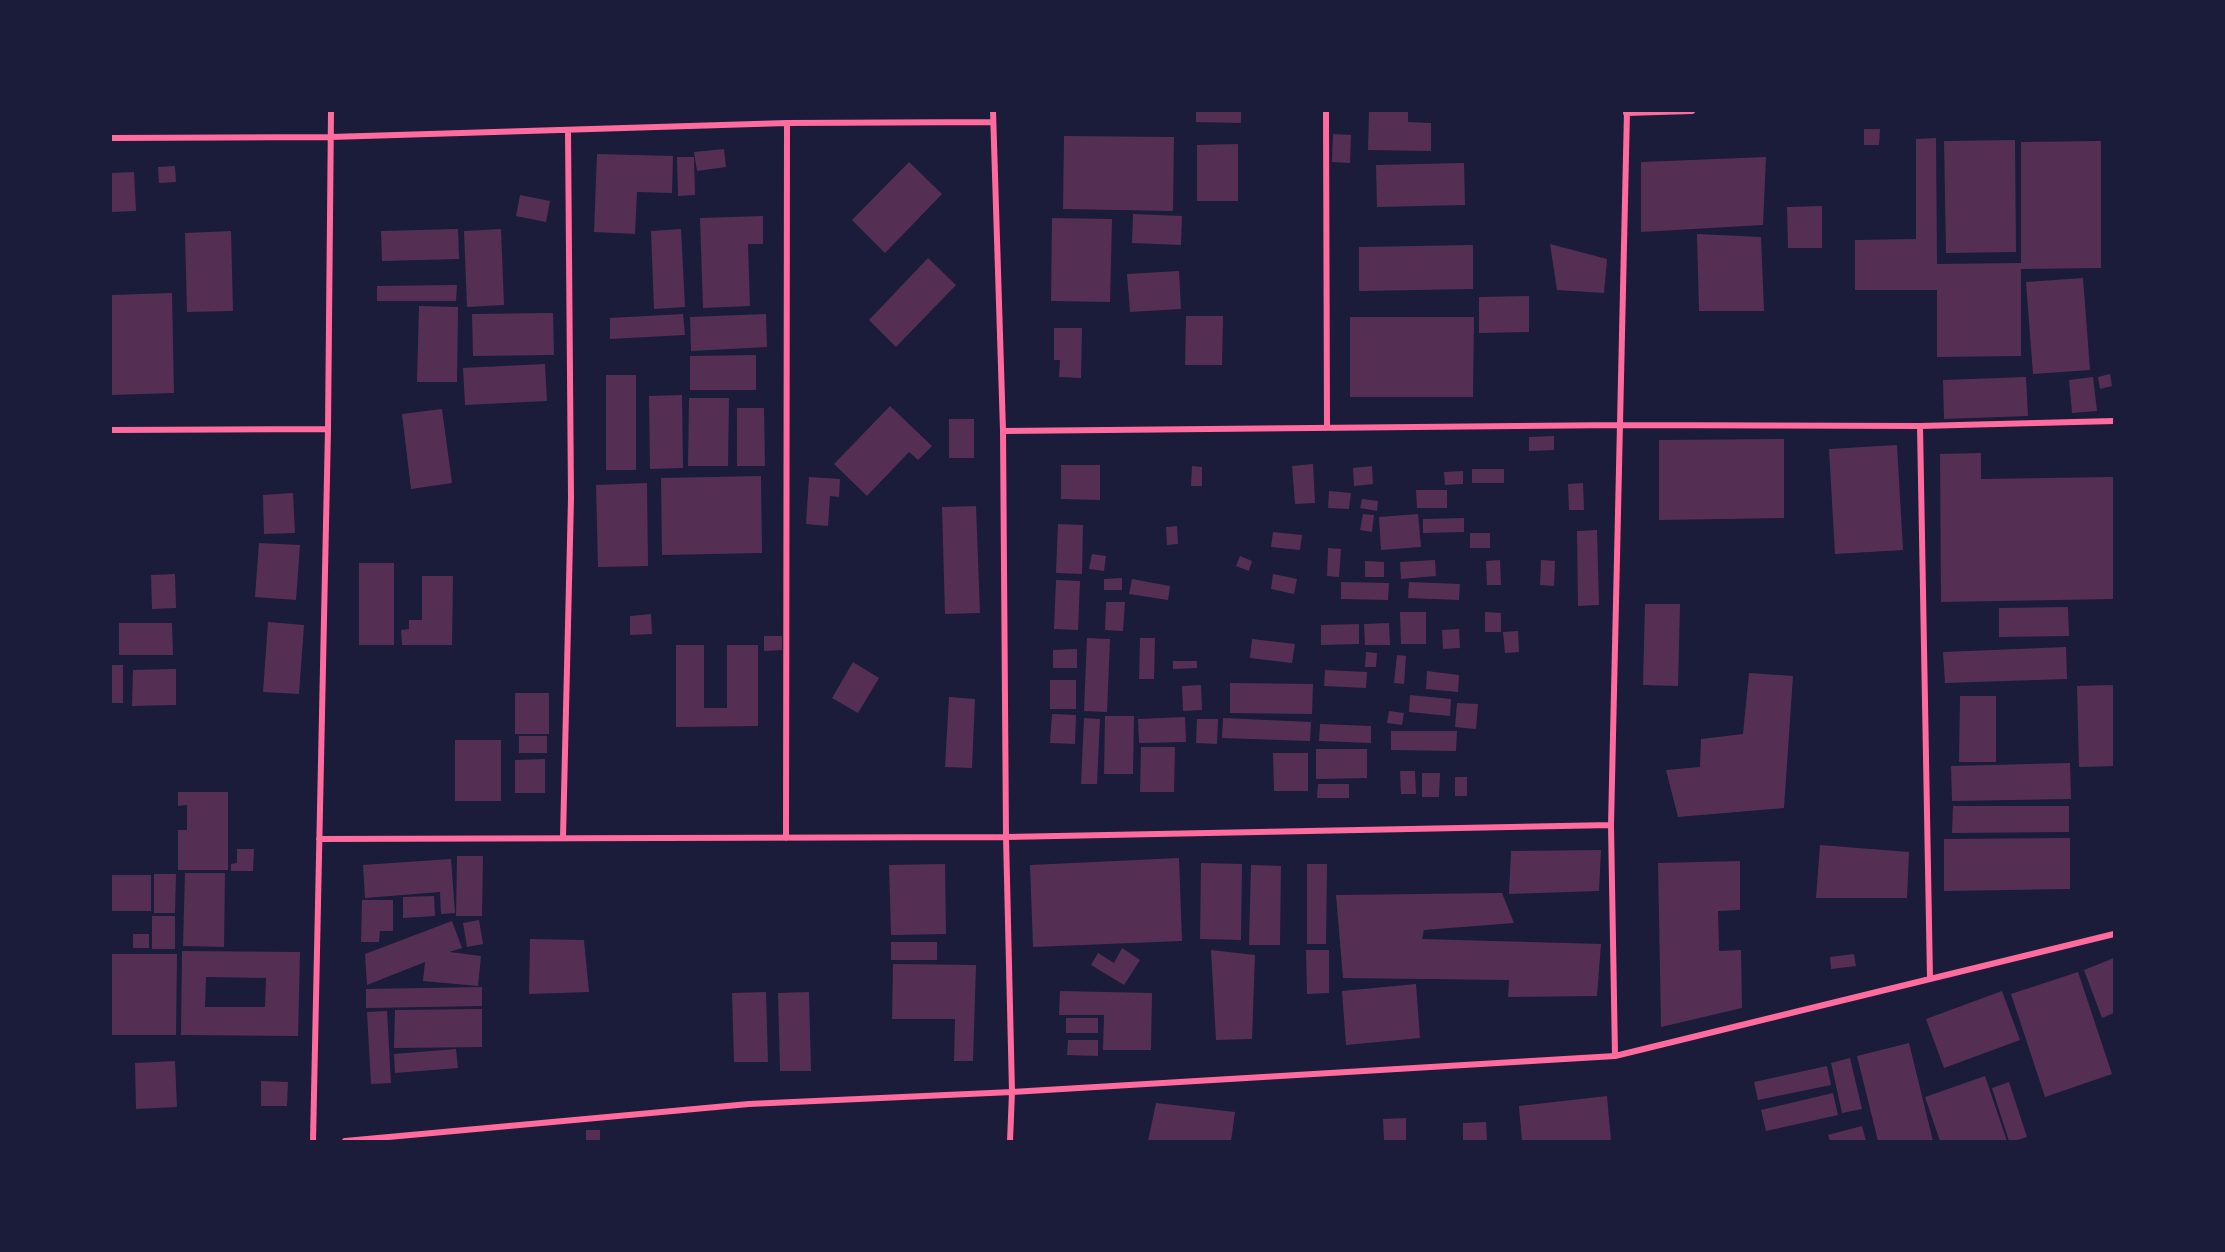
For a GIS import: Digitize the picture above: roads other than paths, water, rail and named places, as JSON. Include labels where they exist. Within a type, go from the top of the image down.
[{"type":"street","points":[[313,1141],[328,429],[331,111]]},
{"type":"street","points":[[993,111],[1003,431],[1006,837],[1012,1092],[1010,1141]]},
{"type":"street","points":[[1326,111],[1327,428]]},
{"type":"street","points":[[1615,1056],[1611,825],[1627,112],[1692,111]]},
{"type":"street","points":[[111,138],[331,137],[787,123],[993,122]]},
{"type":"street","points":[[786,838],[787,123]]},
{"type":"street","points":[[563,837],[571,498],[568,130]]},
{"type":"street","points":[[1003,431],[1620,425],[1920,426],[2114,421]]},
{"type":"street","points":[[1920,426],[1930,979]]},
{"type":"street","points":[[111,430],[328,429]]},
{"type":"street","points":[[319,839],[1006,837],[1611,825]]},
{"type":"street","points":[[345,1141],[737,1105],[1012,1092],[1615,1056],[2114,934]]}]
